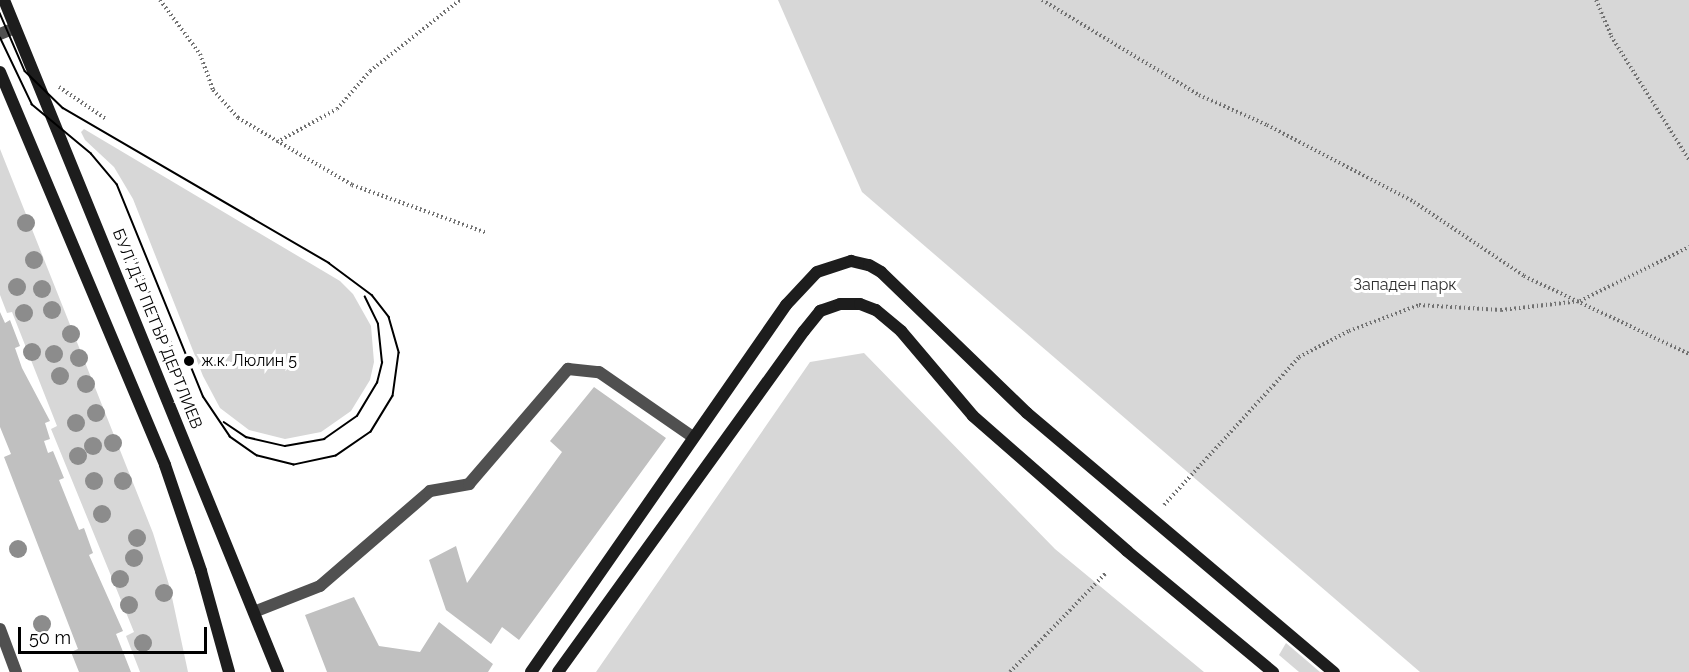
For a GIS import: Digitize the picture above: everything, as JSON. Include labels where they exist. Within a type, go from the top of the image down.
[{"type":"main road","name":"БУЛ. Д-Р ПЕТЪР ДЕРТЛИЕВ","points":[[4,0],[278,672]]},
{"type":"main road","points":[[0,72],[165,465],[201,571],[229,672]]},
{"type":"main road","points":[[531,672],[779,314],[817,272],[851,261],[869,265],[912,299],[1027,413],[1334,672]]},
{"type":"main road","points":[[558,672],[788,350],[820,311],[840,304],[860,304],[892,324],[973,416],[1127,551],[1273,672]]},
{"type":"street","points":[[0,34],[15,28]]},
{"type":"street","points":[[254,612],[320,586],[430,491],[469,484],[568,369],[599,372],[693,437]]},
{"type":"street","points":[[0,629],[13,672]]},
{"type":"path","points":[[160,0],[200,54],[213,90],[237,118],[352,185],[487,233]]},
{"type":"path","points":[[277,142],[337,109],[370,71],[460,0]]},
{"type":"path","points":[[1042,0],[1199,95],[1267,125],[1414,202],[1524,276],[1689,354]]},
{"type":"path","points":[[1596,0],[1611,36],[1689,160]]},
{"type":"path","points":[[59,87],[106,119]]},
{"type":"path","points":[[1164,505],[1299,357],[1349,331],[1419,305],[1501,310],[1580,301],[1689,247]]},
{"type":"path","points":[[133,254],[177,360]]},
{"type":"path","points":[[1010,672],[1107,572]]},
{"type":"green space","name":"Западен парк","points":[[778,0],[1689,0],[1689,672],[1420,672],[862,192]]},
{"type":"green space","points":[[84,129],[340,281],[353,294],[371,326],[374,362],[370,380],[351,411],[321,432],[285,439],[249,430],[220,408],[203,376],[133,199],[114,167],[85,140],[81,132]]},
{"type":"green space","points":[[0,149],[153,533],[170,588],[188,672],[140,672],[126,636],[134,632],[51,429],[57,426],[12,312],[7,313],[0,295]]},
{"type":"green space","points":[[864,353],[1055,549],[1204,672],[596,672],[810,362]]},
{"type":"green space","points":[[1286,643],[1320,672],[1299,672],[1279,655]]},
{"type":"building","points":[[0,312],[5,323],[10,320],[20,346],[15,348],[22,368],[50,421],[45,423],[50,439],[44,441],[48,453],[53,451],[64,478],[59,480],[79,530],[84,528],[93,553],[89,555],[123,631],[116,634],[131,672],[79,672],[71,652],[78,649],[4,457],[11,454],[0,427]]},
{"type":"building","points":[[594,387],[666,438],[519,640],[502,627],[491,644],[446,610],[429,560],[456,546],[467,583],[562,452],[550,441]]},
{"type":"building","points":[[354,597],[379,646],[420,652],[439,622],[493,664],[488,672],[327,672],[305,615]]},
{"type":"tram line","points":[[0,13],[25,71],[63,108],[329,263],[372,295],[389,317],[399,353],[393,396],[371,432],[336,456],[294,465],[257,456],[230,437],[203,397],[117,185],[91,154],[32,105],[0,38]]},
{"type":"tram line","points":[[224,422],[246,437],[285,446],[324,439],[357,416],[377,383],[382,363],[378,324],[365,297]]},
{"type":"place","name":"ж.к. Люлин 5","points":[[189,361]]}]
